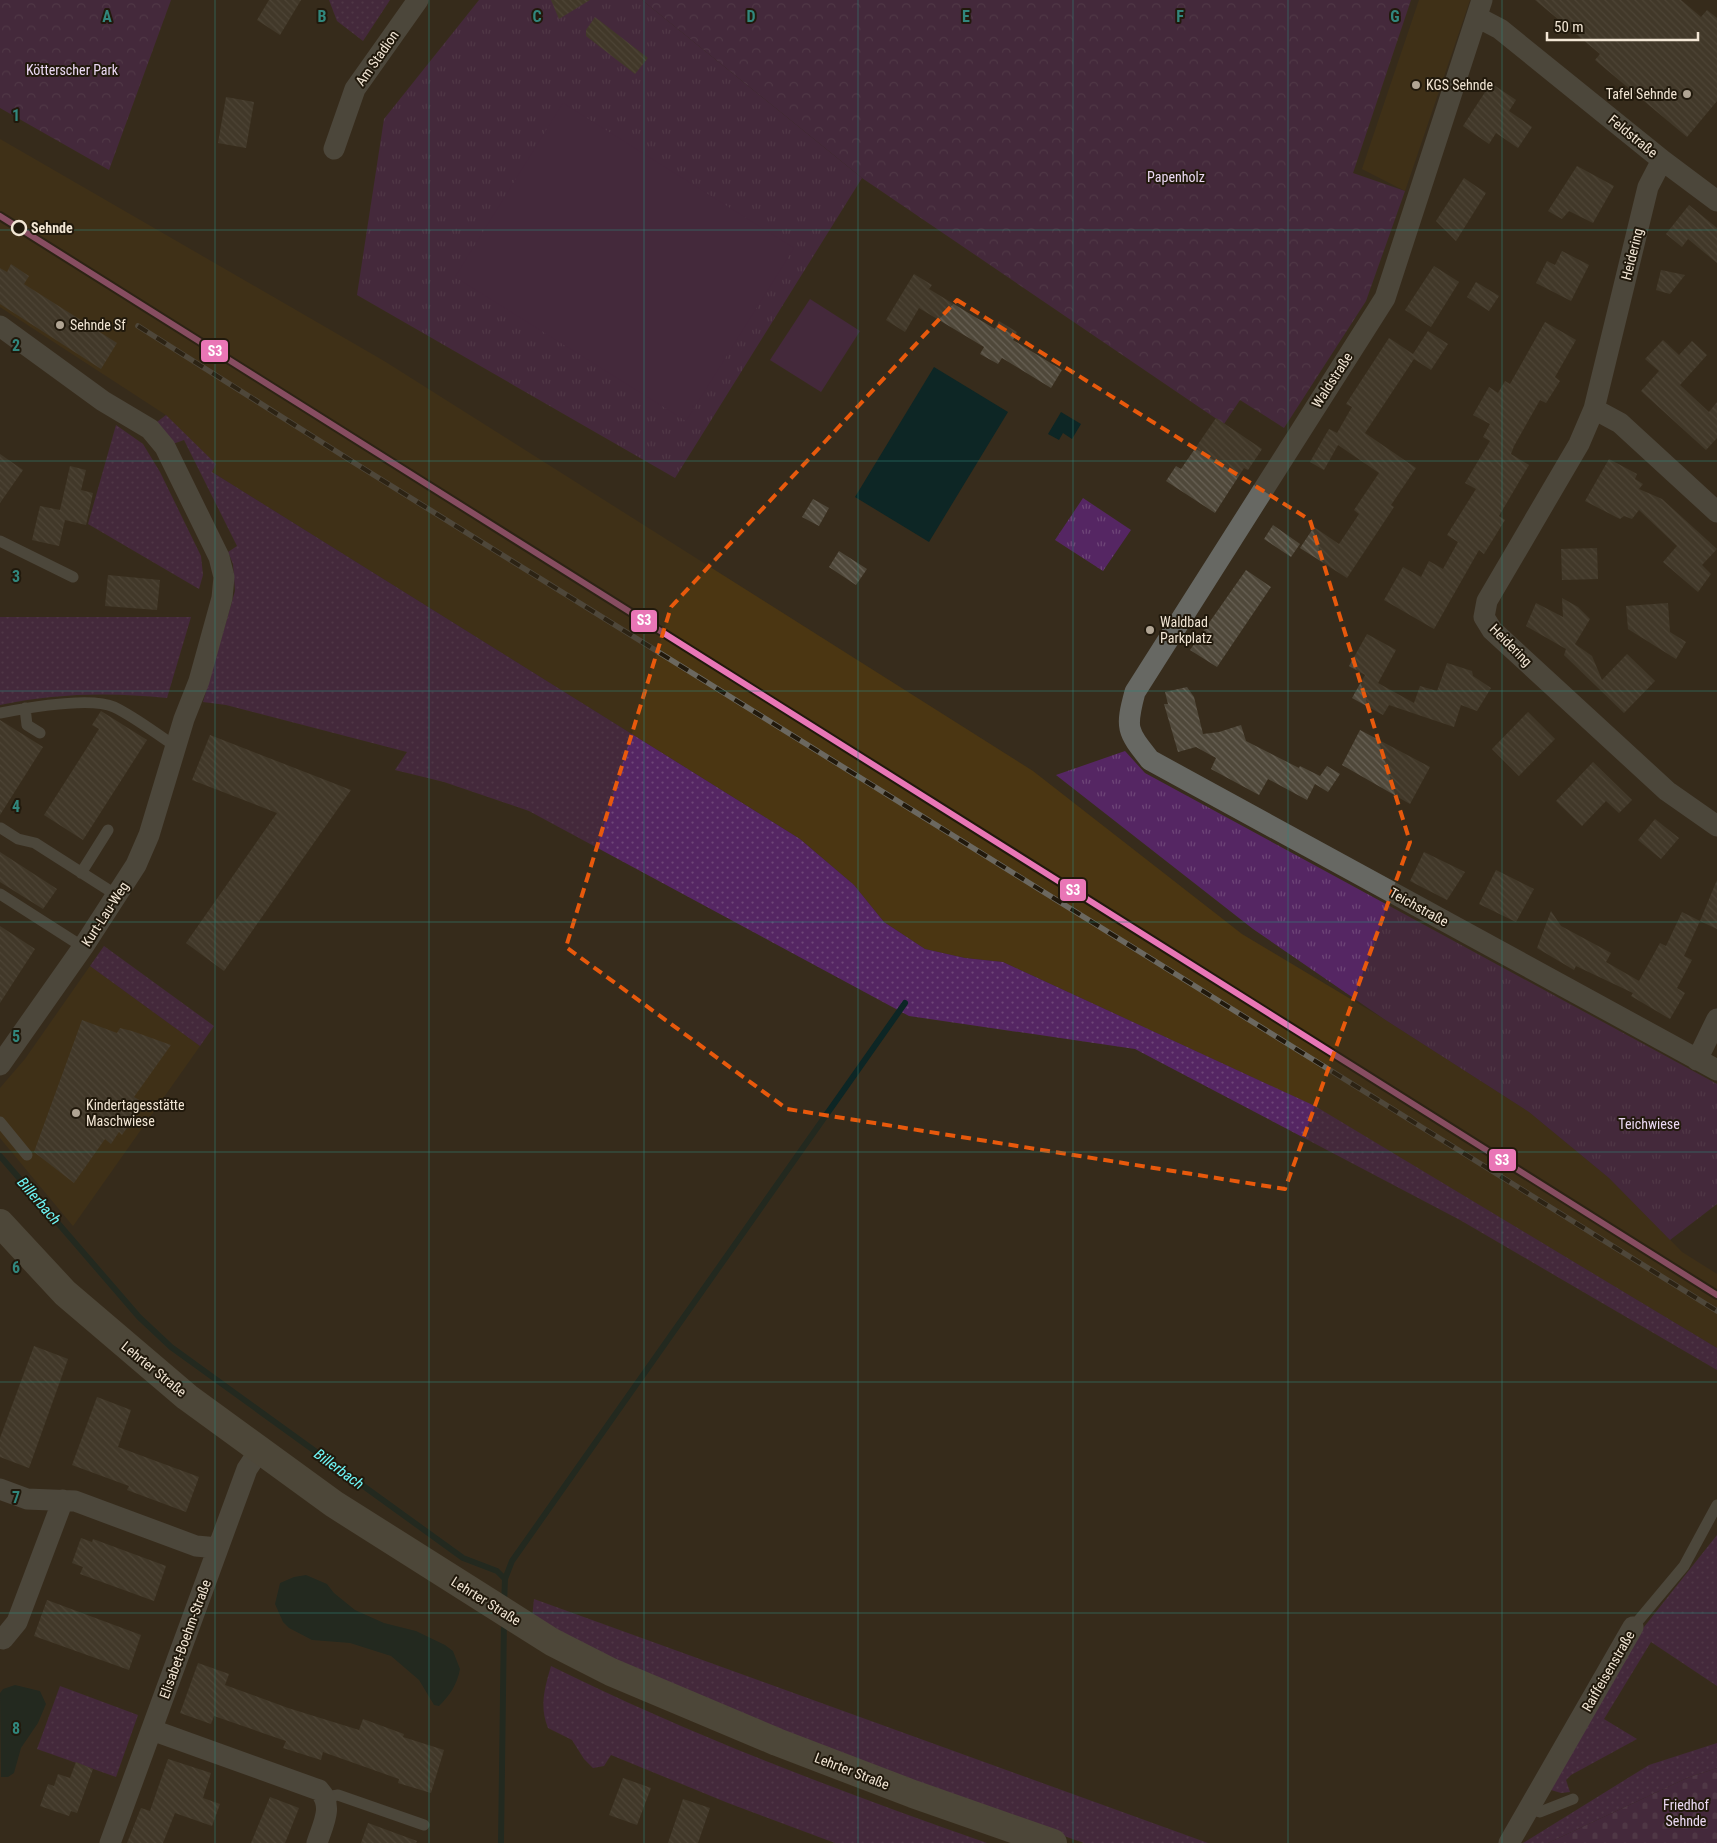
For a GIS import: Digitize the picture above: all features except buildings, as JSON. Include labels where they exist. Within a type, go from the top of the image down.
[{"type":"main road","name":"Lehrter Straße","points":[[0,1223],[65,1293],[127,1348],[259,1451],[334,1504],[527,1628],[611,1672],[777,1742],[913,1794],[1053,1843]]},
{"type":"street","name":"Am Stadion","points":[[334,149],[355,89],[418,0]]},
{"type":"street","name":"Feldstraße","points":[[1480,9],[1500,29],[1662,160],[1717,201]]},
{"type":"street","name":"Waldstraße","points":[[1130,734],[1128,716],[1135,692],[1385,298],[1480,9]]},
{"type":"street","name":"Heidering","points":[[1662,160],[1648,187],[1594,409],[1580,444],[1487,601],[1484,617],[1492,630],[1666,791],[1717,826]]},
{"type":"street","name":"Kurt-Lau-Weg","points":[[0,326],[103,401],[150,429],[165,448],[219,557],[224,576],[222,598],[207,653],[175,746],[149,835],[136,865],[118,896],[0,1065]]},
{"type":"street","points":[[1594,409],[1620,423],[1717,512]]},
{"type":"street","name":"Teichstraße","points":[[1130,734],[1150,760],[1717,1070]]},
{"type":"street","points":[[1697,1060],[1717,1019]]},
{"type":"street","name":"Elisabet-Boehm-Straße","points":[[110,1843],[247,1469],[259,1451]]},
{"type":"street","points":[[0,1489],[27,1499],[75,1501],[196,1546],[218,1548]]},
{"type":"street","points":[[3,1639],[17,1622],[63,1500]]},
{"type":"street","name":"Raiffeisenstraße","points":[[1509,1843],[1633,1627]]},
{"type":"street","points":[[152,1730],[319,1790],[326,1797],[328,1806],[317,1843]]},
{"type":"lane","points":[[0,541],[73,576]]},
{"type":"lane","points":[[0,713],[25,708],[99,703],[113,707],[175,746]]},
{"type":"lane","points":[[25,708],[27,725],[40,733]]},
{"type":"lane","points":[[1,828],[18,839],[35,843],[118,896]]},
{"type":"lane","points":[[80,872],[108,830]]},
{"type":"lane","points":[[0,894],[83,947]]},
{"type":"lane","points":[[0,1122],[27,1156]]},
{"type":"lane","name":"Raiffeisenstraße","points":[[1633,1627],[1684,1566],[1717,1505]]},
{"type":"lane","points":[[326,1797],[338,1794],[424,1825]]},
{"type":"lane","points":[[1528,1810],[1540,1812],[1573,1800]]},
{"type":"highlighted area","points":[[957,300],[1310,520],[1410,842],[1285,1189],[787,1109],[566,947],[671,607]]},
{"type":"shaded area","name":"KGS Sehnde","points":[[1419,0],[1470,0],[1405,191],[1362,169]]},
{"type":"shaded area","points":[[0,139],[384,361],[1033,771],[1242,934],[1384,1019],[1529,1112],[1609,1178],[1682,1252],[1717,1274],[1717,1348],[1314,1106],[1003,962],[965,958],[925,949],[884,922],[854,885],[800,839],[212,472],[166,415],[0,307]]},
{"type":"shaded area","name":"Kindertagesstätte Maschwiese","points":[[90,966],[200,1046],[73,1226],[0,1138],[0,1088],[25,1059]]},
{"type":"green space","name":"Kötterscher Park","points":[[0,0],[171,0],[109,170],[0,108]]},
{"type":"green space","points":[[329,0],[390,0],[363,41],[337,21]]},
{"type":"green space","points":[[479,0],[642,0],[862,178],[675,478],[357,295],[384,119]]},
{"type":"green space","name":"Papenholz","points":[[642,0],[1411,0],[1353,173],[1405,191],[1366,301],[1284,428],[1240,400],[1224,424],[862,178]]},
{"type":"green space","points":[[563,103],[794,248],[686,421],[455,277]]},
{"type":"green space","points":[[810,299],[860,331],[821,392],[770,360]]},
{"type":"green space","points":[[166,415],[216,464],[212,472],[800,839],[854,885],[884,922],[925,949],[965,958],[1003,962],[1315,1106],[1717,1348],[1717,1370],[1460,1220],[1135,1049],[909,1016],[529,811],[444,782],[395,770],[407,752],[226,705],[203,702],[235,591],[233,564],[228,552],[237,546],[184,440],[170,445],[153,425]]},
{"type":"green space","points":[[116,425],[143,444],[160,472],[201,556],[203,575],[199,589],[88,524]]},
{"type":"green space","points":[[1083,498],[1131,530],[1103,571],[1055,540]]},
{"type":"green space","points":[[0,617],[191,617],[167,698],[104,694],[42,698],[0,705]]},
{"type":"green space","name":"Teichwiese","points":[[1125,751],[1145,773],[1717,1084],[1717,1204],[1670,1240],[1609,1178],[1529,1112],[1384,1019],[1253,929],[1056,775]]},
{"type":"green space","points":[[104,946],[214,1026],[200,1046],[90,966]]},
{"type":"green space","points":[[1717,1535],[1717,1686],[1651,1642],[1604,1719],[1637,1739],[1571,1775],[1566,1780],[1570,1792],[1561,1793],[1551,1790],[1636,1637]]},
{"type":"green space","points":[[534,1599],[1208,1843],[1084,1843],[919,1785],[635,1672],[532,1618]]},
{"type":"green space","points":[[551,1666],[658,1716],[766,1761],[987,1843],[835,1843],[728,1803],[611,1755],[604,1766],[593,1768],[584,1759],[572,1740],[548,1728],[543,1704]]},
{"type":"green space","points":[[60,1686],[138,1715],[116,1777],[37,1749]]},
{"type":"green space","points":[[1717,1743],[1717,1768],[1687,1778],[1548,1843],[1523,1843],[1649,1765]]},
{"type":"green space","name":"Friedhof Sehnde","points":[[1717,1768],[1717,1843],[1548,1843],[1687,1778]]},
{"type":"water","points":[[934,367],[1008,412],[929,542],[855,497]]},
{"type":"water","points":[[1061,412],[1081,424],[1072,439],[1063,433],[1059,440],[1048,434]]},
{"type":"water","points":[[306,1575],[327,1584],[334,1593],[355,1610],[384,1623],[416,1631],[453,1651],[460,1669],[459,1675],[450,1694],[443,1702],[439,1706],[434,1705],[419,1680],[391,1656],[350,1643],[312,1640],[289,1628],[283,1622],[275,1604],[280,1583],[294,1577]]},
{"type":"water","points":[[15,1685],[40,1691],[46,1704],[38,1723],[21,1748],[14,1773],[8,1777],[1,1777],[0,1693],[3,1689]]},
{"type":"waterway","points":[[504,1604],[505,1579],[512,1561],[905,1003]]},
{"type":"waterway","name":"Billerbach","points":[[0,1156],[139,1317],[171,1347],[463,1558],[497,1571],[505,1579]]},
{"type":"waterway","name":"Billerbach","points":[[501,1843],[504,1619]]},
{"type":"railway","points":[[138,326],[353,462],[1717,1311]]},
{"type":"transit line","name":"S3","points":[[0,216],[1717,1295]]},
{"type":"place","name":"KGS Sehnde","points":[[1416,85]]},
{"type":"place","name":"Tafel Sehnde","points":[[1687,94]]},
{"type":"place","name":"Sehnde","points":[[19,228]]},
{"type":"place","name":"Sehnde Sf","points":[[60,325]]},
{"type":"place","name":"Waldbad Parkplatz","points":[[1150,630]]},
{"type":"place","name":"Kindertagesstätte Maschwiese","points":[[76,1113]]}]
